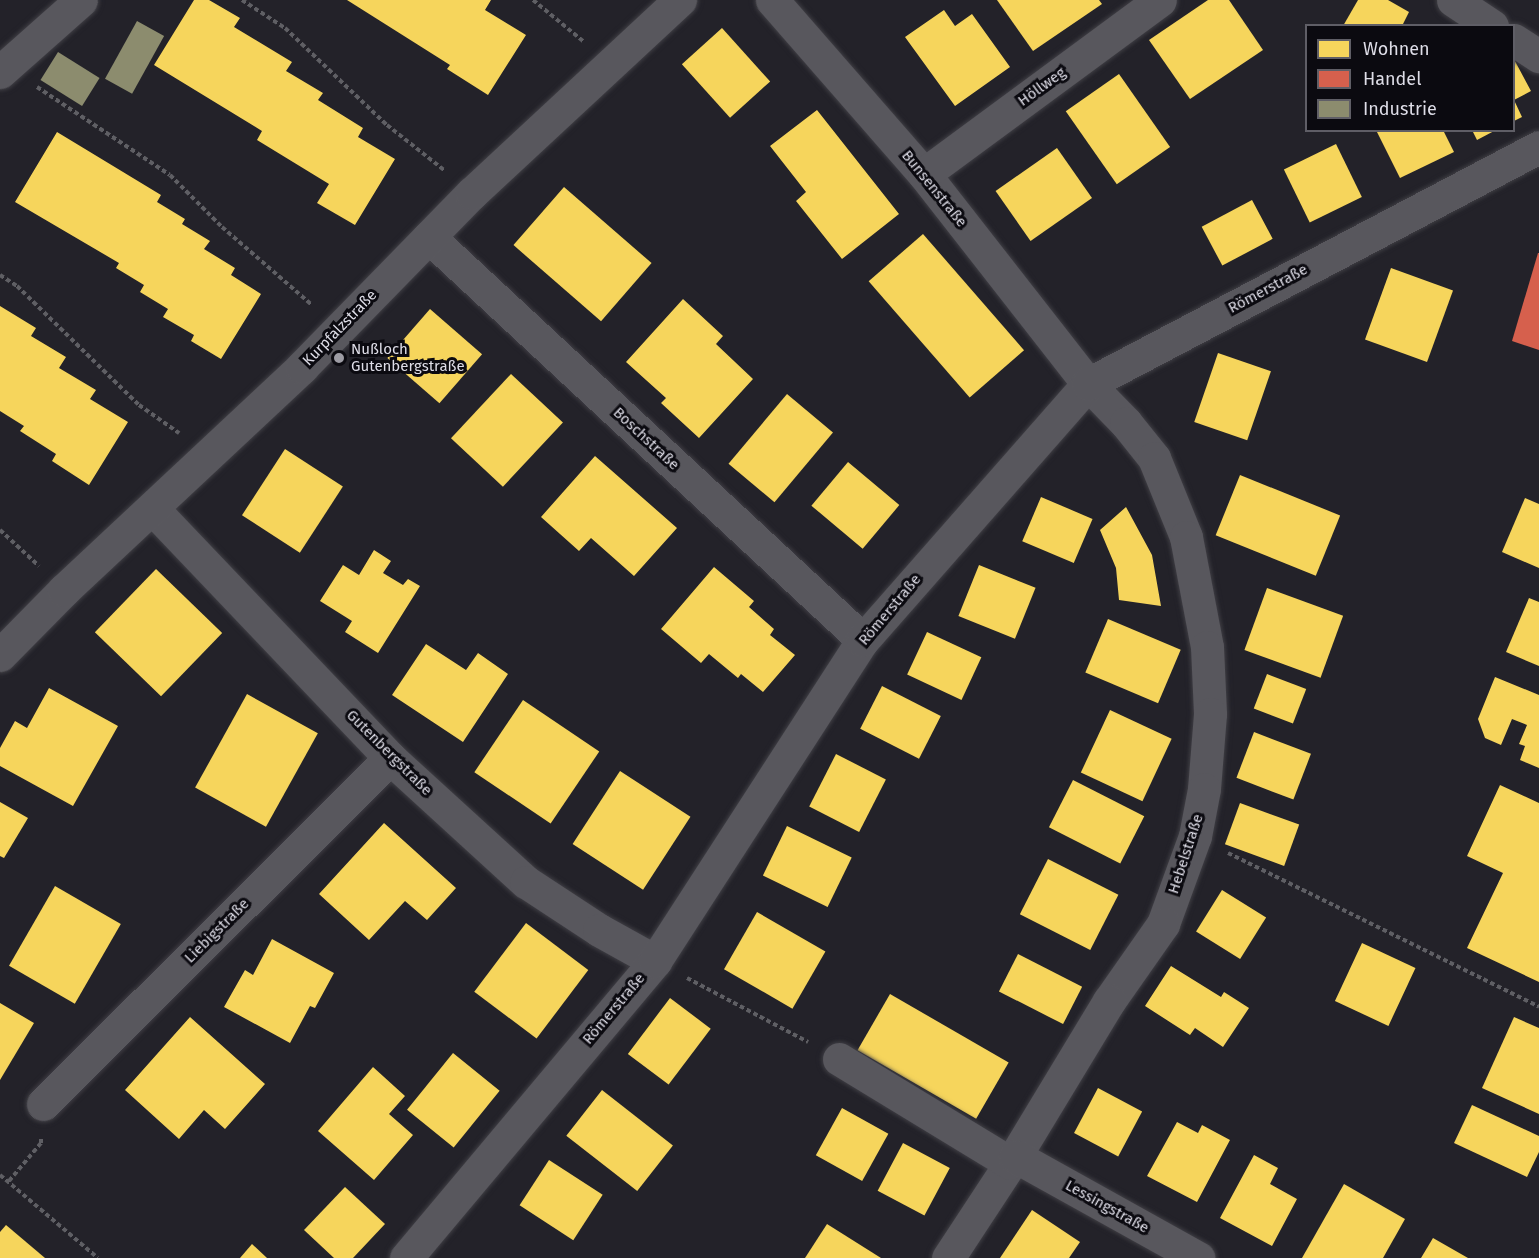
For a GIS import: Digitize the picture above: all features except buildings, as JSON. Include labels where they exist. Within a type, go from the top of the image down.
[{"type":"street","points":[[0,72],[81,0]]},
{"type":"street","name":"Kurpfalzstraße","points":[[0,655],[64,590],[153,509],[205,456],[339,329],[472,193],[680,0]]},
{"type":"street","name":"Bunsenstraße","points":[[772,0],[924,174],[1088,384]]},
{"type":"street","name":"Höllweg","points":[[924,174],[1160,0]]},
{"type":"street","points":[[1453,0],[1489,24]]},
{"type":"street","points":[[1515,40],[1539,56]]},
{"type":"street","name":"Römerstraße","points":[[406,1258],[655,961],[863,640],[1088,384],[1539,147]]},
{"type":"street","name":"Boschstraße","points":[[429,237],[863,640]]},
{"type":"street","name":"Hebelstraße","points":[[948,1258],[1013,1159],[1109,1001],[1163,924],[1195,836],[1204,789],[1210,714],[1207,647],[1186,537],[1154,458],[1126,423],[1088,384]]},
{"type":"street","name":"Gutenbergstraße","points":[[153,509],[390,758],[526,882],[599,930],[655,961]]},
{"type":"street","name":"Liebigstraße","points":[[43,1104],[390,758]]},
{"type":"street","name":"Lessingstraße","points":[[826,1052],[1013,1159],[1198,1258]]},
{"type":"path","points":[[242,0],[285,28],[387,125],[472,193]]},
{"type":"path","points":[[533,0],[611,63]]},
{"type":"path","points":[[50,94],[170,175],[222,227],[339,329]]},
{"type":"path","points":[[0,275],[17,286],[140,405],[169,425],[205,456]]},
{"type":"path","points":[[0,530],[64,590]]},
{"type":"path","points":[[1195,836],[1539,1007]]},
{"type":"path","points":[[655,961],[826,1052]]},
{"type":"path","points":[[9,1181],[41,1143],[43,1104]]},
{"type":"path","points":[[0,1174],[98,1258]]},
{"type":"place","name":"Nußloch Gutenbergstraße","points":[[339,358]]}]
